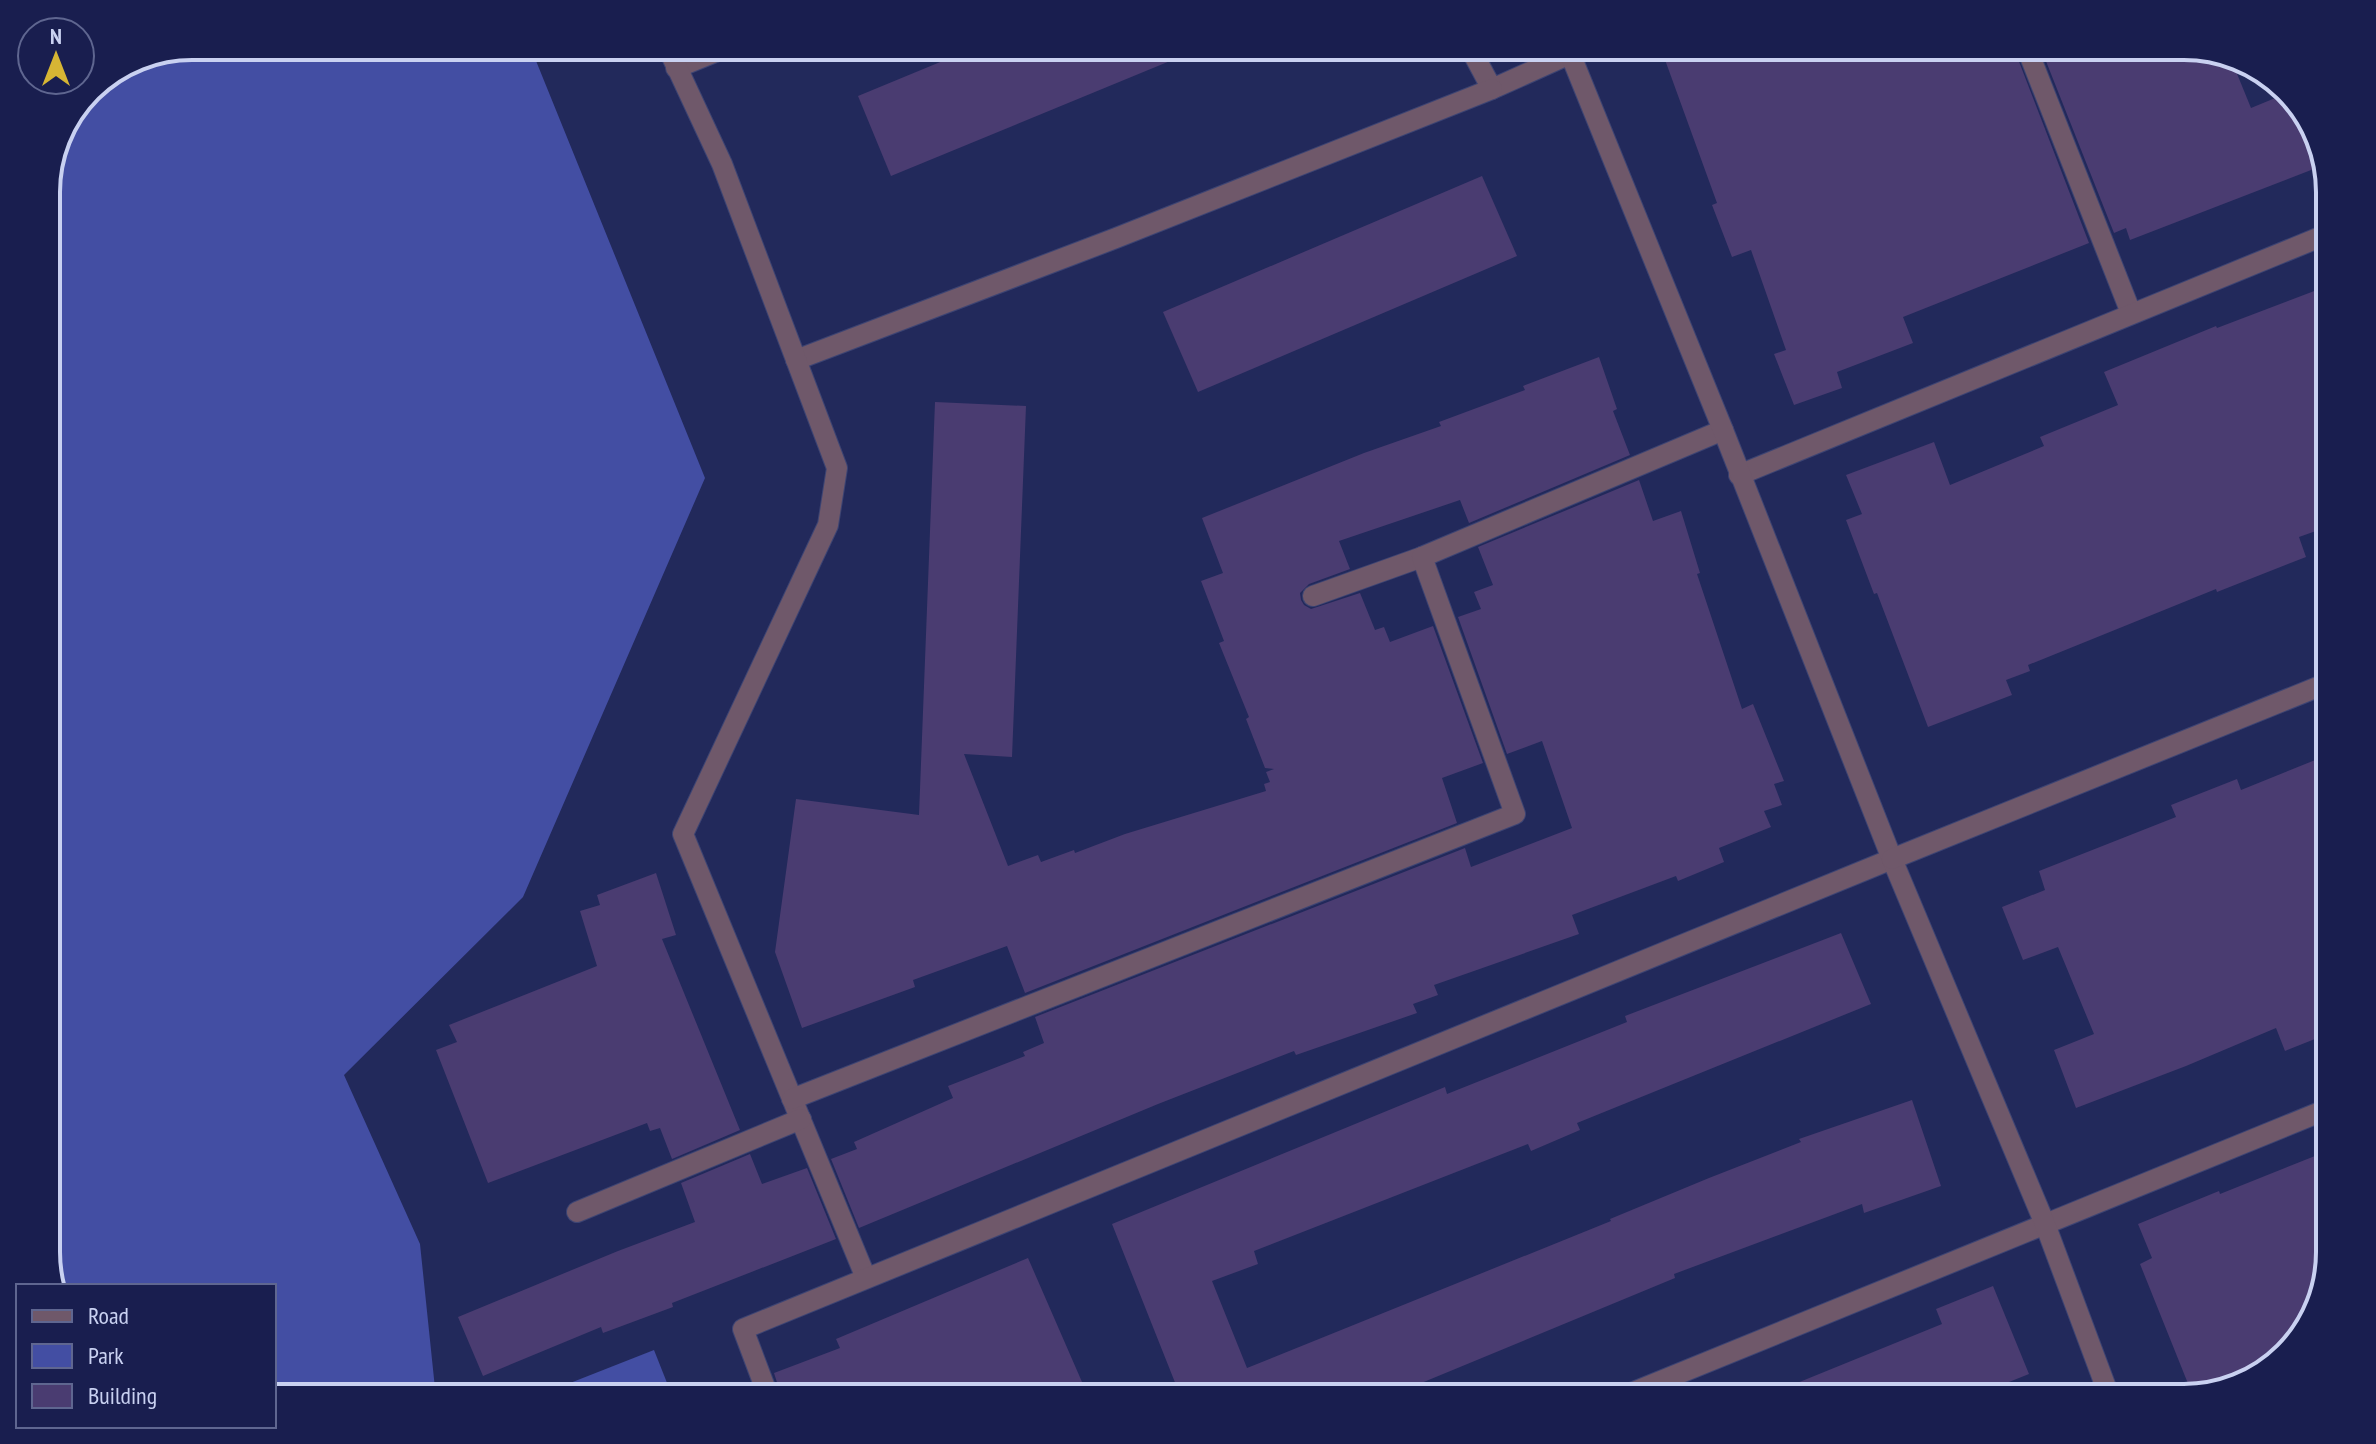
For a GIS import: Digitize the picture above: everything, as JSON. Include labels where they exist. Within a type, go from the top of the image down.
[{"type":"street","points":[[673,60],[722,164],[837,468],[828,525],[683,834],[866,1278]]},
{"type":"street","points":[[676,68],[696,60]]},
{"type":"street","points":[[1476,60],[1492,89]]},
{"type":"street","points":[[796,360],[1116,238],[1492,89],[1549,60]]},
{"type":"street","points":[[1573,60],[1892,859],[2045,1224],[2105,1384]]},
{"type":"street","points":[[2032,60],[2131,313]]},
{"type":"street","points":[[1739,475],[2316,239]]},
{"type":"street","points":[[1313,596],[1422,557],[1723,430]]},
{"type":"street","points":[[792,1099],[1515,814],[1422,557]]},
{"type":"street","points":[[764,1384],[743,1329],[2316,688]]},
{"type":"street","points":[[1653,1384],[2316,1114]]},
{"type":"street","points":[[577,1212],[801,1119]]},
{"type":"green space","points":[[192,60],[536,60],[705,478],[523,897],[344,1075],[420,1244],[435,1384],[276,1384],[276,1284],[65,1284],[60,1260],[60,184],[70,142],[82,119],[99,99],[119,82],[142,70],[167,63]]},
{"type":"green space","points":[[654,1350],[667,1384],[568,1384]]},
{"type":"building","points":[[945,60],[1172,60],[891,176],[858,96]]},
{"type":"building","points":[[1665,60],[2018,60],[2089,243],[1903,317],[1913,343],[1837,372],[1842,388],[1794,405],[1774,354],[1786,350],[1751,250],[1732,257],[1712,205],[1717,203]]},
{"type":"building","points":[[2046,60],[2184,60],[2218,65],[2236,71],[2251,108],[2276,98],[2294,119],[2309,150],[2313,169],[2130,240],[2126,228],[2114,233]]},
{"type":"building","points":[[1482,176],[1517,256],[1198,392],[1163,312]]},
{"type":"building","points":[[2316,290],[2316,531],[2299,537],[2306,557],[2217,592],[2216,589],[2028,665],[2030,671],[2006,680],[2012,695],[1928,727],[1846,520],[1862,514],[1846,475],[1934,442],[1950,485],[2044,446],[2040,437],[2118,405],[2104,372]]},
{"type":"building","points":[[1599,357],[1617,409],[1613,411],[1630,455],[1469,523],[1460,500],[1339,541],[1350,569],[1309,584],[1300,593],[1304,605],[1311,609],[1360,593],[1375,630],[1384,627],[1390,642],[1433,626],[1483,763],[1442,778],[1457,823],[1025,993],[1007,946],[913,980],[915,987],[802,1028],[775,952],[796,799],[919,815],[935,402],[1026,406],[1012,757],[964,754],[1008,866],[1038,855],[1041,862],[1074,850],[1075,853],[1125,834],[1266,791],[1264,784],[1270,782],[1266,772],[1274,769],[1265,768],[1246,719],[1249,717],[1219,643],[1224,641],[1201,581],[1223,573],[1202,518],[1364,453],[1441,426],[1439,422],[1525,390],[1523,386]]},
{"type":"building","points":[[1639,480],[1653,521],[1681,511],[1700,573],[1697,574],[1742,709],[1753,704],[1784,781],[1774,784],[1782,805],[1764,811],[1771,827],[1719,848],[1724,862],[1678,881],[1676,876],[1572,915],[1579,934],[1434,985],[1438,995],[1413,1004],[1417,1013],[1296,1055],[1294,1051],[859,1228],[831,1159],[857,1149],[854,1142],[953,1098],[948,1086],[1025,1056],[1023,1052],[1044,1043],[1035,1017],[1465,848],[1471,867],[1572,828],[1542,741],[1507,754],[1458,617],[1481,609],[1474,592],[1493,585],[1478,547]]},
{"type":"building","points":[[2316,760],[2316,1039],[2285,1051],[2276,1028],[2076,1108],[2054,1050],[2094,1034],[2058,947],[2023,960],[2002,907],[2045,890],[2039,871],[2176,817],[2171,805],[2237,779],[2241,790]]},
{"type":"building","points":[[656,873],[676,935],[662,939],[740,1130],[672,1159],[660,1128],[650,1131],[647,1123],[488,1183],[436,1050],[457,1042],[449,1025],[597,966],[580,911],[600,905],[597,895]]},
{"type":"building","points":[[1841,933],[1871,1004],[1577,1123],[1580,1130],[1531,1151],[1528,1144],[1254,1251],[1258,1264],[1212,1281],[1247,1368],[1611,1221],[1801,1142],[1799,1139],[1912,1100],[1941,1186],[1864,1213],[1862,1204],[1674,1274],[1675,1278],[1419,1384],[1176,1384],[1112,1224],[1445,1087],[1447,1094],[1627,1022],[1625,1016]]},
{"type":"building","points":[[750,1154],[762,1184],[807,1168],[836,1239],[672,1303],[673,1307],[603,1333],[601,1327],[483,1376],[458,1317],[695,1222],[681,1183]]},
{"type":"building","points":[[2316,1156],[2315,1269],[2298,1318],[2289,1332],[2264,1357],[2234,1374],[2188,1384],[2140,1264],[2152,1258],[2138,1224],[2219,1191],[2220,1194]]},
{"type":"building","points":[[1028,1258],[1083,1384],[778,1384],[774,1373],[840,1348],[836,1339]]},
{"type":"building","points":[[1993,1286],[2029,1374],[2004,1384],[1794,1384],[1942,1324],[1936,1309]]}]
